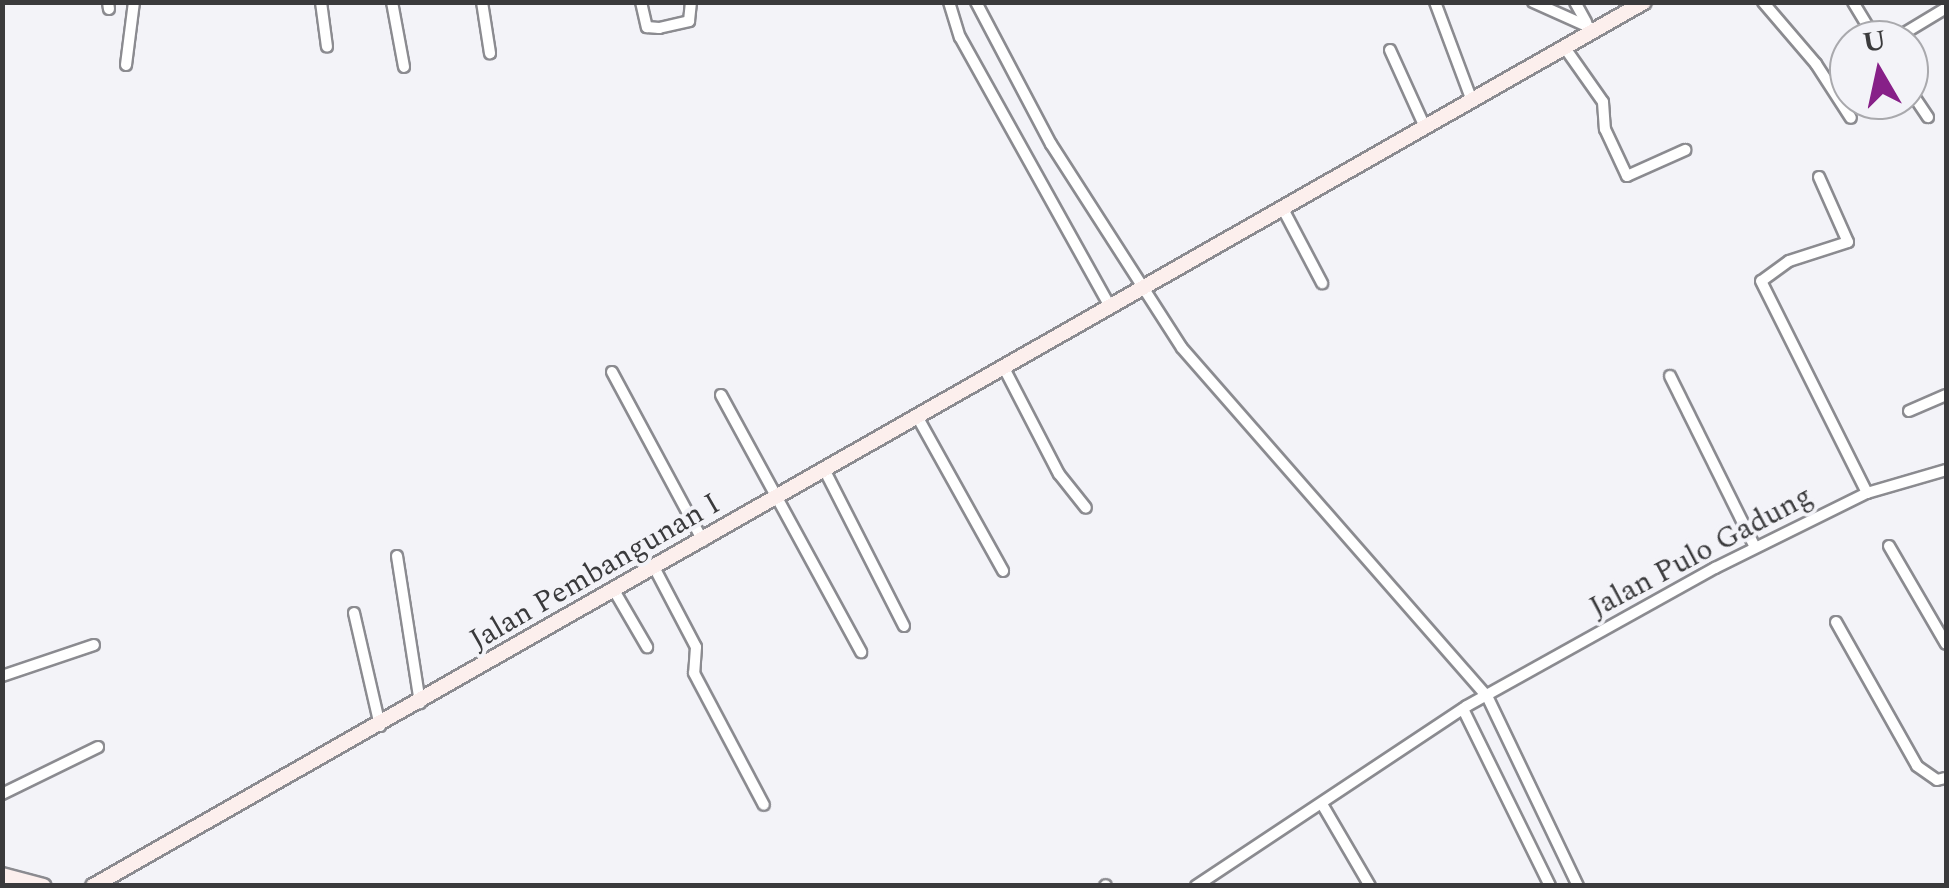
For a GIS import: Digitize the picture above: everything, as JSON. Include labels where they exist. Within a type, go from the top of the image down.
[{"type":"main road","name":"Jalan Pembangunan I","points":[[93,886],[1005,370],[1565,48],[1591,26],[1644,2]]},
{"type":"main road","points":[[2,875],[44,886]]},
{"type":"street","points":[[126,64],[134,2]]},
{"type":"street","points":[[320,2],[327,47]]},
{"type":"street","points":[[392,2],[404,67]]},
{"type":"street","points":[[482,2],[490,54]]},
{"type":"street","points":[[641,2],[650,28],[689,21],[691,2]]},
{"type":"street","points":[[949,2],[960,37],[1127,298],[1182,348],[1484,698],[1578,886]]},
{"type":"street","points":[[976,2],[1127,298]]},
{"type":"street","points":[[1435,2],[1472,101]]},
{"type":"street","points":[[1533,2],[1591,26]]},
{"type":"street","points":[[1575,2],[1591,26]]},
{"type":"street","points":[[1763,2],[1829,84]]},
{"type":"street","points":[[1565,48],[1603,102],[1605,129],[1627,176],[1685,150]]},
{"type":"street","points":[[1390,50],[1425,127]]},
{"type":"street","points":[[1819,177],[1848,242],[1789,261],[1761,281],[1867,493]]},
{"type":"street","points":[[1283,209],[1322,283]]},
{"type":"street","points":[[1005,370],[1059,474],[1086,508]]},
{"type":"street","points":[[612,372],[703,542]]},
{"type":"street","points":[[1670,376],[1755,547]]},
{"type":"street","points":[[722,395],[774,501],[860,652]]},
{"type":"street","points":[[1910,411],[1946,395]]},
{"type":"street","points":[[918,418],[1003,571]]},
{"type":"street","points":[[826,470],[904,626]]},
{"type":"street","name":"Jalan Pulo Gadung","points":[[1196,886],[1465,707],[1755,547],[1867,493],[1946,470]]},
{"type":"street","points":[[1889,546],[1946,644]]},
{"type":"street","points":[[396,556],[420,703]]},
{"type":"street","points":[[655,569],[696,647],[694,674],[764,805]]},
{"type":"street","points":[[616,592],[647,646]]},
{"type":"street","points":[[354,614],[380,726]]},
{"type":"street","points":[[1836,622],[1917,766],[1937,780],[1946,778]]},
{"type":"street","points":[[2,676],[94,645]]},
{"type":"street","points":[[1465,707],[1550,886]]},
{"type":"street","points":[[2,794],[98,747]]},
{"type":"street","points":[[1322,804],[1370,886]]}]
